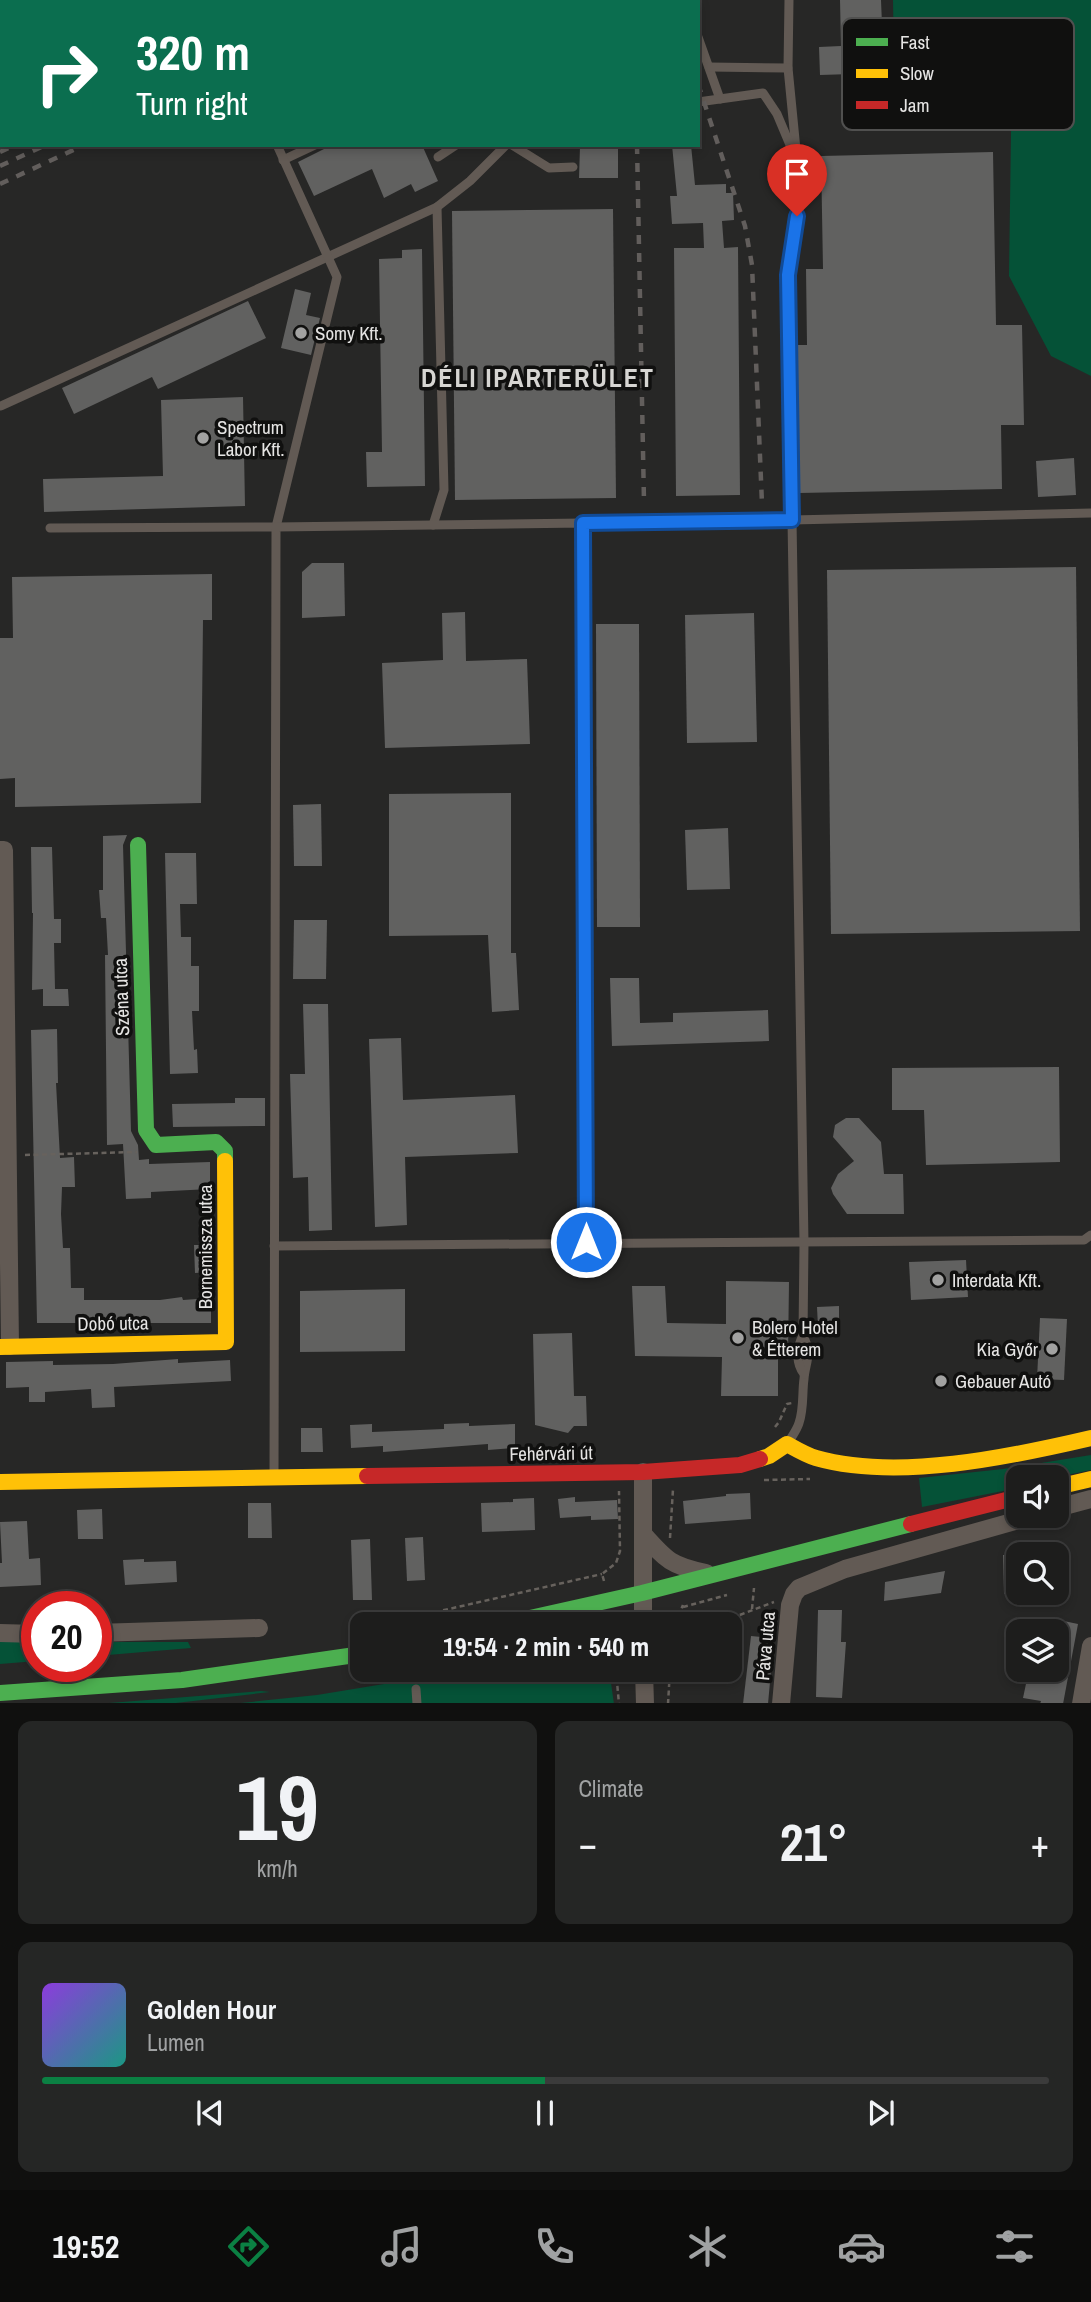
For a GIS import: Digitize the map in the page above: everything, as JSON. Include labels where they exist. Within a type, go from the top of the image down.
[{"type":"street","name":"Széna utca","points":[[138,845],[146,1130],[156,1145]]},
{"type":"street","points":[[2,850],[8,1155],[5,1347]]},
{"type":"street","name":"Bornemissza utca","points":[[156,1145],[216,1142],[226,1151],[226,1342]]},
{"type":"street","name":"Dobó utca","points":[[5,1347],[226,1342]]},
{"type":"street","points":[[787,1444],[804,1455],[824,1462],[900,1467],[975,1459],[1091,1438]]},
{"type":"street","name":"Fehérvári út","points":[[0,1482],[274,1480],[643,1472],[740,1465],[769,1456],[787,1444]]},
{"type":"street","points":[[643,1472],[643,1612]]},
{"type":"street","points":[[1069,1484],[1091,1479]]},
{"type":"street","points":[[1069,1505],[1091,1499]]},
{"type":"street","points":[[559,1612],[1006,1500]]},
{"type":"street","points":[[793,1594],[806,1583],[845,1569],[1006,1523]]},
{"type":"street","points":[[643,1534],[665,1559],[681,1568],[714,1574]]},
{"type":"street","name":"Páva utca","points":[[781,1703],[793,1594]]},
{"type":"street","points":[[112,1633],[259,1628]]},
{"type":"street","points":[[0,1633],[21,1634]]},
{"type":"street","points":[[1081,1703],[1091,1647]]},
{"type":"street","points":[[0,1693],[150,1683],[289,1668],[350,1656]]},
{"type":"lane","points":[[787,1444],[799,1426],[804,1374],[808,1367],[807,1343],[803,1336],[804,1243],[788,275],[797,216],[797,160],[788,68],[789,0]]},
{"type":"lane","points":[[700,42],[720,99]]},
{"type":"lane","points":[[709,67],[788,68]]},
{"type":"lane","points":[[700,102],[763,93],[777,114],[797,160]]},
{"type":"lane","points":[[274,1480],[276,527],[337,277],[278,147]]},
{"type":"lane","points":[[284,160],[311,147]]},
{"type":"lane","points":[[438,158],[453,147]]},
{"type":"lane","points":[[1,405],[437,207],[470,181],[504,147]]},
{"type":"lane","points":[[515,147],[549,168],[572,167]]},
{"type":"lane","points":[[433,525],[444,490],[437,207]]},
{"type":"lane","points":[[50,528],[792,520],[1091,513]]},
{"type":"lane","points":[[583,523],[586,1242]]},
{"type":"lane","points":[[274,1245],[1084,1240],[1091,1235]]},
{"type":"lane","points":[[416,1689],[417,1703]]},
{"type":"path","points":[[8,1155],[141,1152],[156,1145]]},
{"type":"path","points":[[772,1430],[787,1404],[803,1402]]},
{"type":"path","points":[[436,1612],[602,1574],[616,1563],[620,1551],[619,1490]]},
{"type":"path","points":[[602,1574],[609,1601]]},
{"type":"path","points":[[752,1611],[754,1588]]},
{"type":"path","points":[[683,1607],[730,1594]]},
{"type":"path","points":[[742,1615],[793,1594]]},
{"type":"path","points":[[617,1682],[619,1703]]},
{"type":"path","points":[[668,1703],[669,1682]]},
{"type":"green space","points":[[893,0],[1091,0],[1091,376],[1051,356],[1009,276],[1011,130],[1074,130],[1074,18],[893,18]]},
{"type":"green space","points":[[1091,1455],[1091,1470],[1069,1475],[1069,1465],[1028,1465]]},
{"type":"green space","points":[[1006,1469],[1006,1490],[922,1507],[919,1478]]},
{"type":"green space","points":[[0,1640],[21,1641],[21,1662],[0,1664]]},
{"type":"green space","points":[[112,1642],[188,1642],[191,1648],[112,1655]]},
{"type":"green space","points":[[396,1682],[611,1682],[614,1703],[241,1703],[317,1695]]},
{"type":"green space","points":[[270,1692],[176,1703],[109,1703]]},
{"type":"building","points":[[840,0],[881,0],[882,18],[842,18],[842,74],[820,75],[819,47],[841,46]]},
{"type":"building","points":[[328,147],[423,147],[438,181],[415,192],[411,184],[384,198],[372,169],[314,196],[298,162]]},
{"type":"building","points":[[580,147],[618,148],[618,178],[579,178]]},
{"type":"building","points":[[672,147],[691,147],[695,185],[726,184],[726,193],[733,193],[734,220],[722,221],[724,248],[738,247],[740,495],[676,496],[674,248],[704,248],[703,223],[672,224],[670,196],[677,196]]},
{"type":"building","points":[[993,152],[996,325],[1022,325],[1024,425],[1001,425],[1002,489],[799,493],[796,345],[807,345],[806,269],[823,269],[821,156]]},
{"type":"building","points":[[613,209],[616,498],[455,500],[452,211]]},
{"type":"building","points":[[422,249],[425,486],[367,487],[366,452],[382,452],[379,259],[402,258],[402,250]]},
{"type":"building","name":"Somy Kft.","points":[[295,289],[311,293],[306,315],[320,318],[311,355],[281,348]]},
{"type":"building","points":[[248,301],[266,338],[158,389],[152,377],[74,414],[62,388]]},
{"type":"building","name":"Spectrum Labor Kft.","points":[[243,397],[245,506],[44,512],[43,479],[163,476],[161,400]]},
{"type":"building","points":[[1074,458],[1076,495],[1038,497],[1036,461]]},
{"type":"building","points":[[312,563],[344,563],[345,616],[302,618],[302,572]]},
{"type":"building","points":[[1076,567],[1080,931],[831,934],[827,570]]},
{"type":"building","points":[[212,574],[212,620],[203,620],[201,803],[15,807],[15,778],[0,779],[0,638],[13,638],[12,577]]},
{"type":"building","points":[[465,612],[466,661],[527,659],[530,744],[385,748],[382,663],[443,660],[442,613]]},
{"type":"building","points":[[754,613],[757,742],[687,743],[685,615]]},
{"type":"building","points":[[596,624],[639,624],[640,927],[597,927]]},
{"type":"building","points":[[511,793],[511,953],[516,953],[519,1010],[492,1012],[488,935],[389,936],[389,794]]},
{"type":"building","points":[[321,804],[322,866],[294,866],[293,805]]},
{"type":"building","points":[[728,828],[730,889],[687,890],[685,830]]},
{"type":"building","points":[[127,835],[123,845],[131,1131],[138,1145],[139,1160],[149,1159],[149,1164],[210,1162],[210,1189],[151,1192],[151,1198],[126,1199],[123,1144],[107,1145],[105,955],[108,955],[106,918],[101,918],[99,890],[103,890],[103,836]]},
{"type":"building","points":[[31,847],[52,847],[54,919],[61,919],[61,943],[54,943],[55,989],[68,989],[69,1006],[43,1006],[43,989],[32,990]]},
{"type":"building","points":[[165,853],[196,853],[197,904],[180,904],[181,937],[191,937],[191,966],[199,966],[199,1011],[192,1011],[198,1073],[170,1074]]},
{"type":"building","points":[[294,920],[327,920],[326,979],[293,979]]},
{"type":"building","points":[[610,978],[639,978],[640,1023],[673,1022],[673,1013],[768,1010],[769,1041],[612,1046]]},
{"type":"building","points":[[303,1004],[328,1004],[332,1230],[309,1231],[308,1177],[293,1178],[290,1074],[305,1074]]},
{"type":"building","points":[[57,1029],[56,1083],[60,1158],[74,1157],[75,1187],[62,1187],[61,1214],[63,1248],[70,1248],[71,1288],[84,1288],[84,1300],[211,1298],[211,1323],[37,1323],[31,1030]]},
{"type":"building","points":[[401,1038],[403,1100],[515,1095],[518,1153],[405,1157],[407,1225],[375,1227],[369,1039]]},
{"type":"building","points":[[1059,1067],[1060,1162],[926,1165],[924,1110],[892,1110],[892,1068]]},
{"type":"building","points":[[235,1098],[265,1098],[265,1126],[173,1127],[172,1104],[235,1103]]},
{"type":"building","points":[[846,1118],[859,1118],[881,1142],[884,1174],[903,1174],[904,1214],[847,1214],[833,1194],[831,1188],[838,1174],[854,1161],[833,1137],[835,1125]]},
{"type":"building","points":[[194,1245],[211,1245],[211,1272],[195,1273]]},
{"type":"building","name":"Interdata Kft.","points":[[966,1260],[968,1297],[911,1300],[909,1262]]},
{"type":"building","name":"Bolero Hotel & Étterem","points":[[726,1281],[789,1282],[788,1355],[778,1356],[778,1396],[721,1396],[722,1357],[635,1356],[632,1286],[665,1286],[667,1323],[726,1324]]},
{"type":"building","points":[[405,1289],[405,1351],[300,1352],[300,1291]]},
{"type":"building","points":[[839,1306],[839,1326],[818,1327],[817,1307]]},
{"type":"building","name":"Kia Győr","points":[[1040,1318],[1067,1319],[1064,1380],[1037,1379]]},
{"type":"building","points":[[572,1333],[574,1396],[586,1396],[587,1426],[574,1426],[568,1433],[535,1425],[533,1334]]},
{"type":"building","points":[[178,1359],[178,1363],[230,1360],[231,1381],[114,1387],[115,1407],[92,1408],[91,1389],[45,1392],[45,1402],[29,1402],[29,1387],[6,1388],[6,1362],[53,1361],[53,1365],[113,1364]]},
{"type":"building","points":[[469,1423],[469,1426],[515,1424],[515,1448],[488,1450],[488,1444],[383,1452],[383,1446],[351,1448],[350,1425],[372,1424],[372,1432],[444,1429],[444,1424]]},
{"type":"building","points":[[301,1428],[322,1428],[323,1452],[301,1452]]},
{"type":"building","points":[[750,1493],[751,1519],[685,1524],[683,1501]]},
{"type":"building","points":[[575,1497],[575,1502],[617,1500],[618,1519],[591,1520],[591,1516],[560,1518],[558,1499]]},
{"type":"building","points":[[534,1498],[535,1530],[482,1532],[481,1503]]},
{"type":"building","points":[[248,1503],[271,1503],[272,1538],[248,1538]]},
{"type":"building","points":[[102,1509],[103,1539],[78,1539],[77,1510]]},
{"type":"building","points":[[27,1521],[29,1559],[40,1558],[41,1585],[0,1587],[0,1522]]},
{"type":"building","points":[[423,1537],[425,1580],[407,1581],[405,1538]]},
{"type":"building","points":[[370,1539],[372,1600],[353,1600],[351,1540]]},
{"type":"building","points":[[1003,1555],[1006,1555],[1006,1594]]},
{"type":"building","points":[[144,1559],[144,1562],[176,1561],[177,1582],[125,1585],[123,1560]]},
{"type":"building","points":[[945,1571],[941,1593],[884,1601],[885,1582]]},
{"type":"building","points":[[818,1610],[842,1610],[841,1642],[846,1642],[842,1698],[816,1697]]},
{"type":"building","points":[[1069,1622],[1078,1624],[1069,1672]]},
{"type":"building","points":[[751,1636],[774,1638],[768,1703],[743,1703]]},
{"type":"building","points":[[1026,1682],[1067,1682],[1063,1703],[1040,1703],[1041,1701],[1023,1698]]},
{"type":"railway","points":[[700,90],[745,226],[752,265],[762,504]]},
{"type":"railway","points":[[0,152],[11,147]]},
{"type":"railway","points":[[0,166],[42,147]]},
{"type":"railway","points":[[0,184],[80,147]]},
{"type":"railway","points":[[637,147],[644,502]]},
{"type":"traffic: fast","points":[[138,845],[146,1130],[156,1145],[216,1142],[225,1151],[225,1161]]},
{"type":"traffic: fast","points":[[557,1612],[642,1593],[911,1524]]},
{"type":"traffic: fast","points":[[0,1693],[182,1680],[350,1656]]},
{"type":"traffic: slow","points":[[0,1347],[226,1342],[225,1161]]},
{"type":"traffic: slow","points":[[760,1459],[787,1444],[812,1457],[848,1465],[917,1467],[990,1459],[1091,1438]]},
{"type":"traffic: slow","points":[[0,1482],[367,1476]]},
{"type":"traffic: slow","points":[[1069,1484],[1091,1479]]},
{"type":"traffic: jam","points":[[367,1476],[643,1472],[740,1465],[760,1459]]},
{"type":"traffic: jam","points":[[911,1524],[1006,1500]]},
{"type":"place","name":"Somy Kft.","points":[[301,333]]},
{"type":"place","name":"Spectrum Labor Kft.","points":[[203,438]]},
{"type":"place","name":"Interdata Kft.","points":[[938,1280]]},
{"type":"place","name":"Bolero Hotel & Étterem","points":[[738,1338]]},
{"type":"place","name":"Kia Győr","points":[[1052,1349]]},
{"type":"place","name":"Gebauer Autó","points":[[941,1381]]},
{"type":"district","name":"DÉLI IPARTERÜLET","points":[[538,378]]},
{"type":"route","points":[[586,1242],[583,523],[792,520],[788,275],[797,216]]}]
